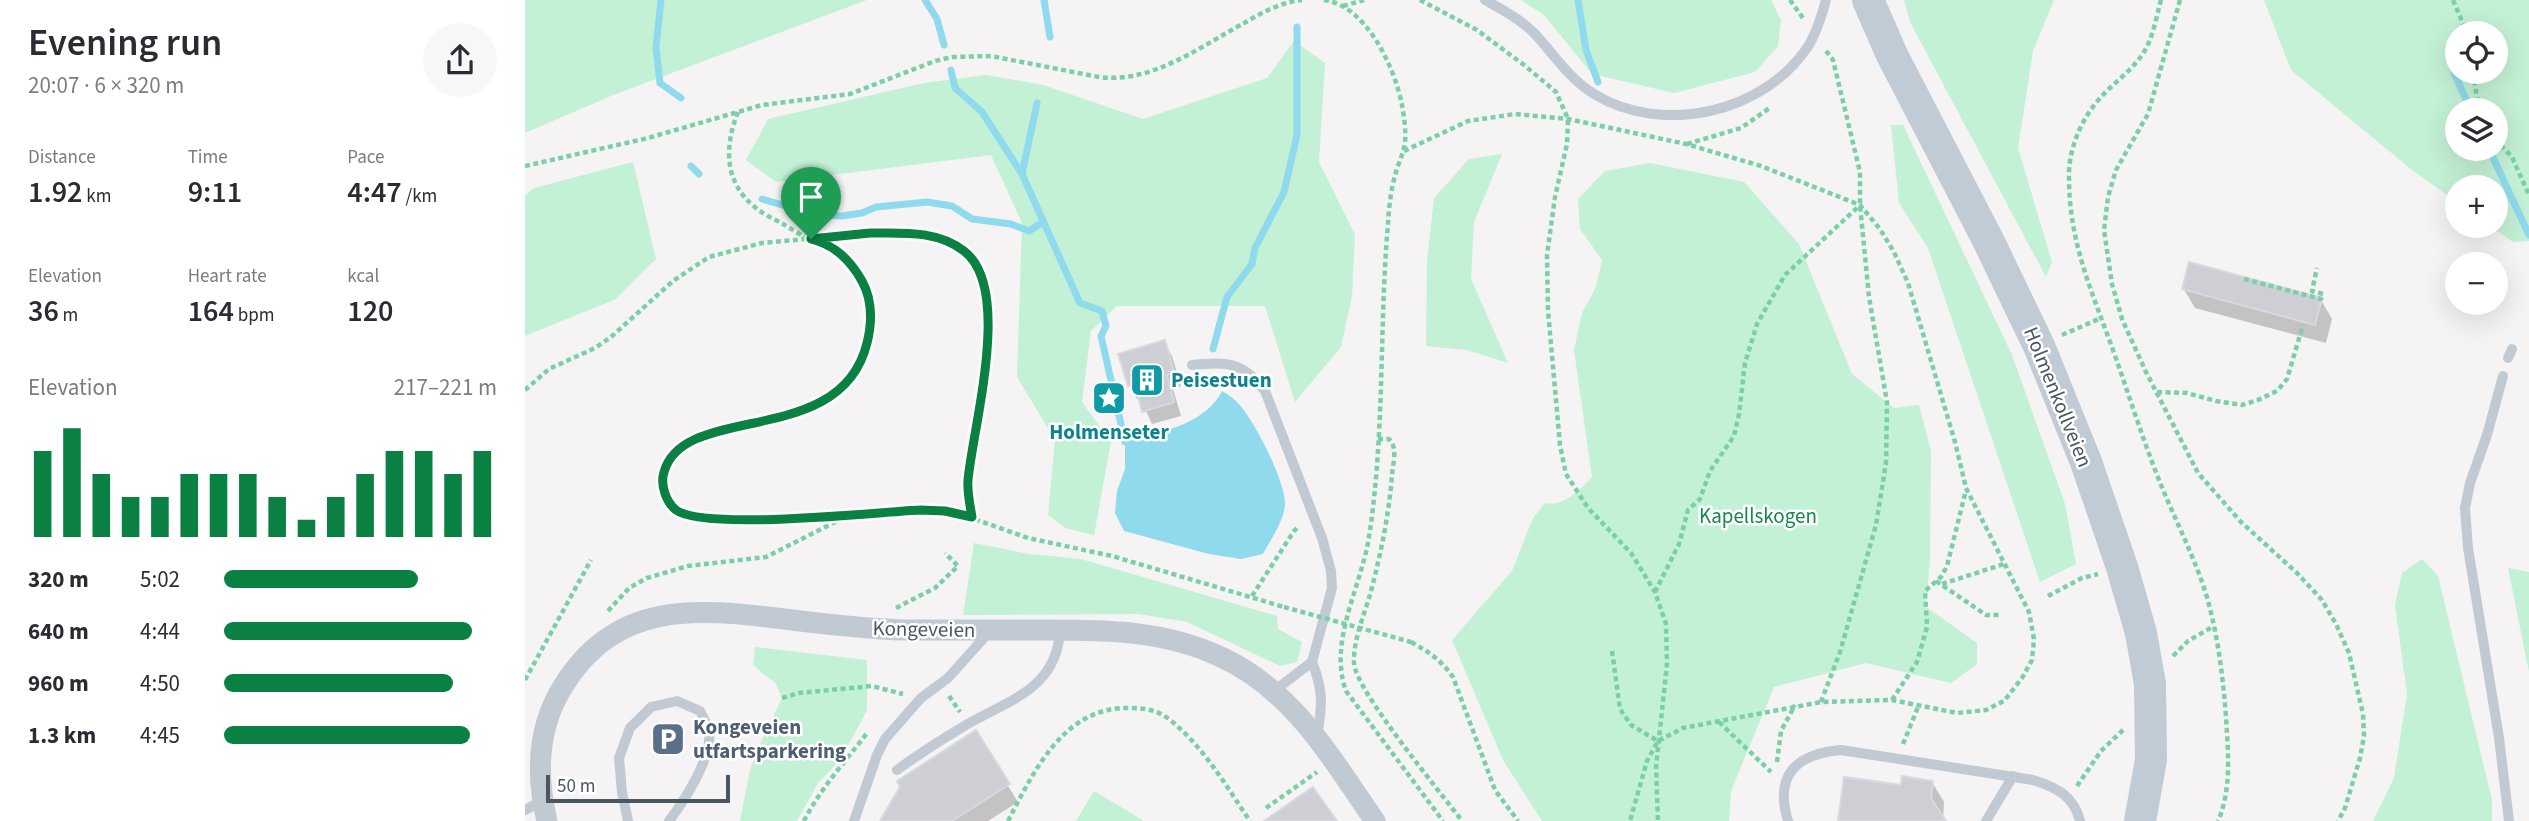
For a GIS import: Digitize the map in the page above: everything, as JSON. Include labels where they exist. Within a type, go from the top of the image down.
[{"type":"main road","name":"Holmenkollveien","points":[[1868,0],[1892,55],[1988,240],[2039,346],[2086,462],[2122,567],[2141,633],[2152,709],[2151,760],[2140,821]]},
{"type":"street","name":"Kongeveien","points":[[538,810],[540,747],[544,728],[556,698],[582,659],[630,626],[675,612],[709,611],[884,629],[1124,631],[1177,640],[1245,669],[1274,691],[1317,737],[1375,821]]},
{"type":"lane","points":[[1485,0],[1525,25],[1571,76],[1591,93],[1624,107],[1652,114],[1678,115],[1710,112],[1744,100],[1766,86],[1808,47],[1826,0]]},
{"type":"lane","points":[[1192,365],[1229,363],[1257,379],[1271,403],[1314,515],[1331,571],[1332,588],[1312,662],[1274,691]]},
{"type":"lane","points":[[2503,376],[2470,483],[2465,508],[2468,548],[2499,738],[2509,821]]},
{"type":"lane","points":[[854,821],[885,739],[921,698],[948,678],[991,630]]},
{"type":"lane","points":[[897,770],[968,724],[1022,697],[1053,663],[1059,647],[1059,630]]},
{"type":"lane","points":[[1312,662],[1321,683],[1322,706],[1317,737]]},
{"type":"lane","points":[[628,821],[619,758],[630,728],[651,707],[677,701],[700,711],[709,732],[696,781],[669,821]]},
{"type":"lane","points":[[1788,821],[1783,794],[1784,783],[1797,763],[1818,753],[1840,750],[2013,776],[2053,786],[2068,797],[2080,821]]},
{"type":"lane","points":[[1986,821],[2013,776]]},
{"type":"path","points":[[525,166],[648,138],[787,100],[823,99],[850,94],[935,61],[971,55],[991,56],[1099,77],[1135,77],[1180,57],[1261,13],[1302,0]]},
{"type":"path","points":[[1324,0],[1342,6],[1364,23],[1378,42],[1402,103],[1406,139],[1395,174],[1388,225],[1375,492],[1368,541],[1339,650],[1339,674],[1358,709],[1443,821]]},
{"type":"path","points":[[1342,6],[1364,0]]},
{"type":"path","points":[[1420,0],[1461,20],[1508,51],[1556,92],[1568,119],[1567,144],[1555,197],[1547,254],[1548,311],[1560,445],[1566,474],[1588,508],[1631,553],[1655,592],[1666,624],[1668,664],[1655,766],[1658,821]]},
{"type":"path","points":[[2161,0],[2154,28],[2143,54],[2123,78],[2101,97],[2084,121],[2072,148],[2069,176],[2074,236],[2087,285],[2156,473],[2199,574],[2221,656],[2229,762],[2218,821]]},
{"type":"path","points":[[2180,0],[2148,114],[2116,170],[2108,197],[2104,230],[2112,284],[2122,319],[2198,473],[2241,522],[2297,573],[2322,600],[2349,653],[2363,714],[2364,736],[2345,808],[2338,821]]},
{"type":"path","points":[[2453,0],[2462,21]]},
{"type":"path","points":[[1814,34],[1833,60],[1860,172],[1860,205],[1869,297],[1887,402],[1886,463],[1876,525],[1840,652],[1821,702]]},
{"type":"path","points":[[738,112],[729,134],[728,156],[735,183],[755,208],[811,239],[838,250],[867,290],[871,329],[857,372],[824,402],[799,412],[717,432],[690,442],[664,471],[663,484],[667,499],[677,511],[698,518],[730,521],[920,510],[945,511],[972,517],[1028,538],[1112,556],[1411,642],[1431,653],[1453,677],[1496,790],[1518,821]]},
{"type":"path","points":[[1403,150],[1468,121],[1515,114],[1568,119],[1686,144],[1761,166],[1860,205],[1880,229],[1908,283],[1966,488],[2029,612],[2034,639],[2032,660],[2004,701],[1986,710],[1957,713],[1892,700],[1821,702],[1683,728],[1658,741],[1647,761],[1630,821]]},
{"type":"path","points":[[2508,153],[2529,195]]},
{"type":"path","points":[[1655,592],[1679,544],[1688,510],[1700,499],[1710,471],[1734,436],[1745,363],[1757,324],[1785,275],[1860,205]]},
{"type":"path","points":[[525,390],[549,369],[595,348],[611,337],[673,281],[709,257],[762,243],[870,233],[916,233],[947,241],[965,251],[979,267],[987,300],[986,377],[968,482],[972,517]]},
{"type":"path","points":[[2244,279],[2321,299],[2323,294],[2312,291],[2317,268]]},
{"type":"path","points":[[2039,346],[2101,318]]},
{"type":"path","points":[[2156,392],[2187,393],[2242,405],[2258,400],[2277,391],[2287,379],[2303,325]]},
{"type":"path","points":[[1378,439],[1389,439],[1394,450],[1390,497],[1378,564],[1354,665],[1359,681],[1372,702],[1462,821]]},
{"type":"path","points":[[1939,582],[1947,566],[1966,488]]},
{"type":"path","points":[[607,612],[629,588],[647,578],[688,566],[765,557],[851,514]]},
{"type":"path","points":[[1252,596],[1294,531],[1314,515]]},
{"type":"path","points":[[884,629],[891,612],[935,588],[958,566],[945,553]]},
{"type":"path","points":[[526,679],[559,614],[591,560]]},
{"type":"path","points":[[1892,700],[1917,662],[1927,627],[1925,591],[1939,582],[2004,564]]},
{"type":"path","points":[[2048,596],[2082,578],[2122,567]]},
{"type":"path","points":[[1939,582],[1986,615],[1999,615]]},
{"type":"path","points":[[2170,659],[2188,641],[2214,626]]},
{"type":"path","points":[[1612,651],[1620,709],[1631,725],[1658,741]]},
{"type":"path","points":[[782,698],[799,693],[872,686],[921,698]]},
{"type":"path","points":[[949,696],[963,717]]},
{"type":"path","points":[[1719,722],[1776,776],[1781,731],[1795,705]]},
{"type":"path","points":[[1899,758],[1919,706]]},
{"type":"path","points":[[1007,821],[1035,771],[1065,733],[1077,721],[1110,709],[1149,709],[1160,713],[1194,742],[1250,821]]},
{"type":"path","points":[[2068,797],[2101,751],[2133,720],[2152,709]]},
{"type":"path","points":[[804,821],[815,797],[836,775],[851,751],[873,725]]},
{"type":"path","points":[[1266,808],[1313,775]]},
{"type":"green space","points":[[525,0],[867,0],[613,95],[525,133]]},
{"type":"green space","points":[[1521,0],[1771,0],[1781,20],[1778,46],[1755,72],[1674,93],[1592,74],[1544,15]]},
{"type":"green space","points":[[1904,0],[2054,0],[2033,51],[2018,148],[2052,262],[2046,277],[1910,22]]},
{"type":"green space","points":[[2264,0],[2529,0],[2529,241],[2513,242],[2507,238],[2508,175],[2445,175],[2445,193],[2412,170],[2291,70]]},
{"type":"green space","points":[[1294,41],[1325,63],[1319,162],[1355,235],[1352,296],[1341,347],[1295,402],[1265,306],[1117,306],[1091,331],[1082,402],[1111,442],[1094,535],[1065,528],[1048,515],[1055,440],[1017,377],[1022,223],[991,155],[776,182],[746,160],[768,119],[924,83],[986,75],[1043,85],[1143,119],[1267,78]]},
{"type":"green space","points":[[1891,125],[1903,125],[2012,355],[2065,504],[2076,564],[2040,582],[1928,248],[1899,203]]},
{"type":"green space","points":[[1502,154],[1474,222],[1471,279],[1508,363],[1467,350],[1426,346],[1427,261],[1434,198],[1469,159]]},
{"type":"green space","points":[[633,162],[656,259],[616,299],[525,336],[525,196],[534,188]]},
{"type":"green space","name":"Kapellskogen","points":[[1650,163],[1744,182],[1799,244],[1852,374],[1894,408],[1919,405],[1931,451],[1930,560],[1926,607],[1977,643],[1977,664],[1951,683],[1866,663],[1774,687],[1731,791],[1729,821],[1542,821],[1503,760],[1452,640],[1512,571],[1533,518],[1545,503],[1565,500],[1592,477],[1574,350],[1582,313],[1596,287],[1602,260],[1580,229],[1578,199],[1605,171]]},
{"type":"green space","points":[[974,543],[1029,554],[1081,559],[1277,616],[1278,629],[1302,642],[1297,662],[1280,666],[1187,622],[1138,614],[963,615]]},
{"type":"green space","points":[[2422,559],[2438,576],[2492,800],[2492,821],[2373,821],[2394,778],[2407,694],[2395,605],[2402,573]]},
{"type":"green space","points":[[2508,568],[2529,572],[2529,672]]},
{"type":"green space","points":[[755,647],[867,660],[867,710],[841,759],[818,783],[797,821],[740,821],[750,770],[782,698],[776,684],[753,665]]},
{"type":"green space","points":[[1094,791],[1144,821],[1076,821]]},
{"type":"water","points":[[1222,391],[1236,401],[1251,420],[1274,465],[1284,493],[1282,517],[1263,554],[1241,559],[1209,554],[1124,531],[1115,513],[1117,491],[1125,469],[1125,442],[1130,435],[1155,433],[1182,425],[1206,411]]},
{"type":"building","points":[[2189,262],[2322,298],[2315,325],[2182,289]]},
{"type":"building","name":"Peisestuen","points":[[1165,340],[1174,372],[1167,375],[1174,402],[1142,412],[1135,384],[1128,386],[1118,354]]},
{"type":"building","points":[[976,730],[1010,784],[952,821],[880,821],[900,787],[897,781]]},
{"type":"building","points":[[1902,776],[1933,781],[1931,798],[1946,821],[1838,821],[1844,777],[1901,785]]},
{"type":"building","points":[[1313,787],[1337,821],[1264,821]]},
{"type":"waterway","points":[[661,0],[656,47],[660,83],[681,98]]},
{"type":"waterway","points":[[925,0],[937,19],[944,45]]},
{"type":"waterway","points":[[1044,0],[1050,37]]},
{"type":"waterway","points":[[1578,0],[1586,50],[1598,82]]},
{"type":"waterway","points":[[1213,349],[1227,297],[1252,264],[1255,248],[1284,192],[1297,135],[1297,27]]},
{"type":"waterway","points":[[951,70],[955,88],[982,112],[1022,174],[1080,303],[1102,311],[1106,326],[1101,336],[1125,442]]},
{"type":"waterway","points":[[2459,84],[2465,98]]},
{"type":"waterway","points":[[1022,174],[1037,103]]},
{"type":"waterway","points":[[2495,161],[2529,235]]},
{"type":"waterway","points":[[691,166],[699,174]]},
{"type":"waterway","points":[[762,199],[814,214],[842,216],[862,213],[876,207],[927,202],[952,206],[972,219],[1011,224],[1029,231],[1043,222]]},
{"type":"place","name":"Peisestuen","points":[[1147,380]]},
{"type":"place","name":"Holmenseter","points":[[1109,398]]},
{"type":"place","name":"Kongeveien utfartsparkering","points":[[668,739]]},
{"type":"route","points":[[870,233],[916,233],[947,241],[965,251],[979,267],[987,300],[986,377],[968,482],[972,517],[945,511],[920,510],[730,521],[698,518],[677,511],[667,499],[663,484],[664,471],[678,452],[690,442],[717,432],[799,412],[824,402],[857,372],[871,329],[867,290],[838,250],[811,239],[870,233]]}]
